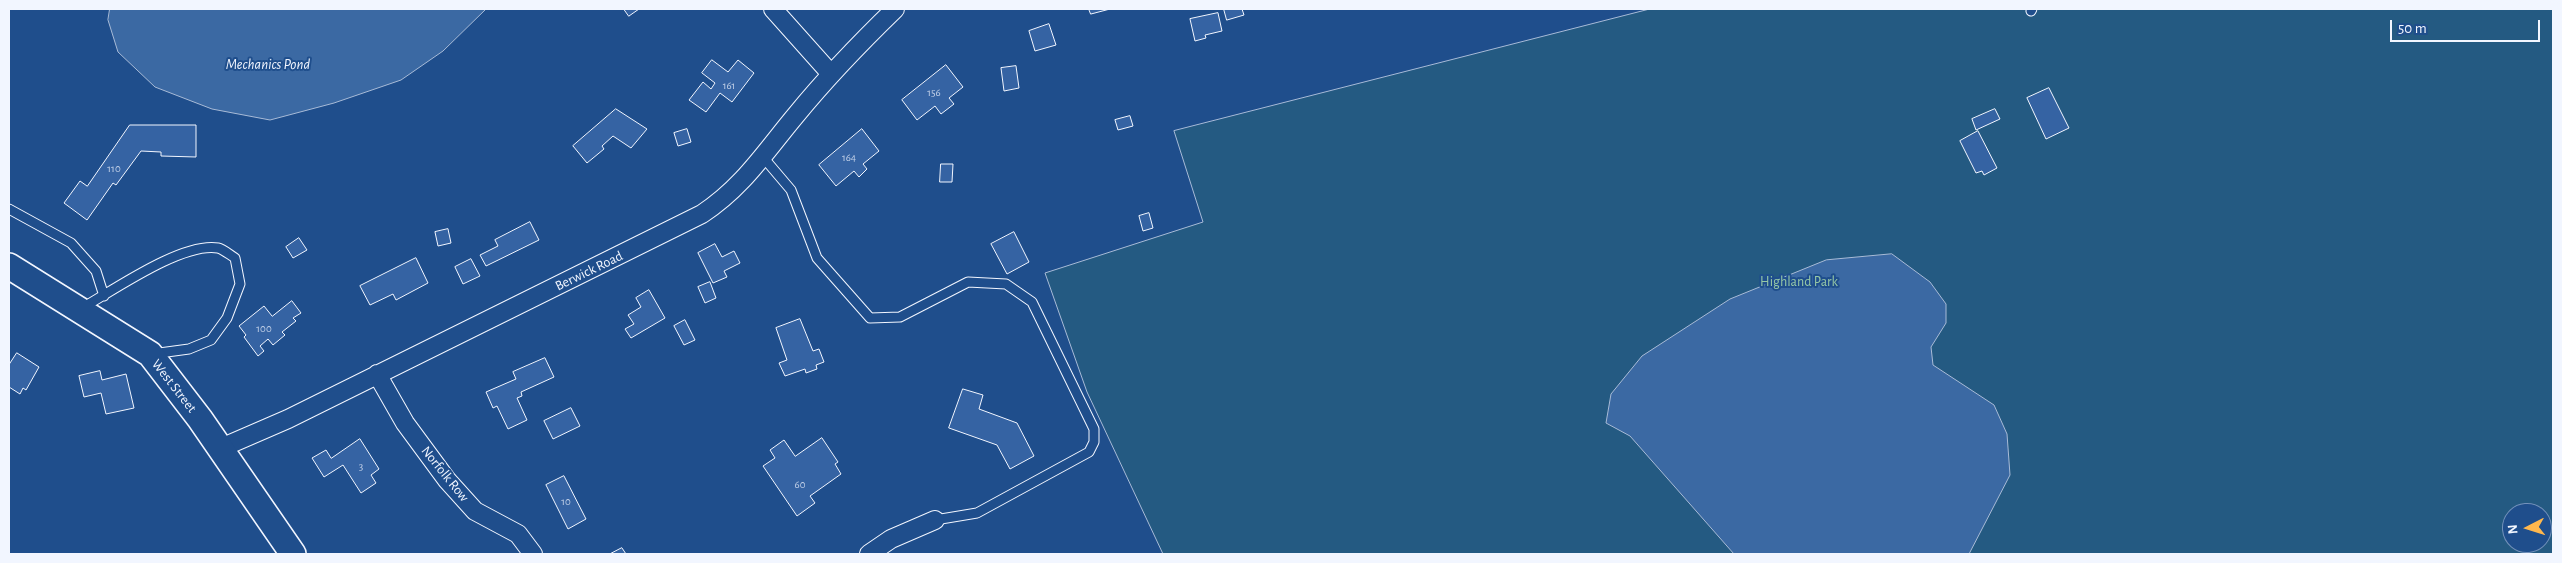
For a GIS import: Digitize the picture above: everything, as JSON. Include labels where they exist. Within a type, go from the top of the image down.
[{"type":"main road","name":"West Street","points":[[9,266],[81,309],[150,354],[221,448],[293,554]]},
{"type":"street","points":[[773,9],[831,74]]},
{"type":"street","name":"Berwick Road","points":[[221,448],[288,419],[702,214],[724,200],[763,157],[831,74],[894,9]]},
{"type":"street","name":"Norfolk Row","points":[[377,374],[405,423],[447,480],[475,511],[518,534],[533,554]]},
{"type":"street","points":[[869,554],[891,539],[935,520]]},
{"type":"lane","points":[[763,157],[791,190],[817,258],[870,318],[900,317],[968,282],[1006,284],[1032,302],[1094,429],[1094,442],[1089,452],[977,513],[935,520]]},
{"type":"lane","points":[[9,209],[71,243],[96,271],[104,296]]},
{"type":"lane","points":[[81,309],[171,257],[200,249],[219,248],[235,258],[240,284],[227,318],[212,340],[189,349],[150,354]]},
{"type":"green space","name":"Highland Park","points":[[1650,9],[2553,9],[2553,554],[1163,554],[1087,392],[1045,273],[1203,222],[1174,131]]},
{"type":"water","name":"Mechanics Pond","points":[[110,9],[486,9],[443,51],[401,80],[334,103],[270,120],[212,109],[155,87],[118,52],[108,20]]},
{"type":"water","points":[[1892,254],[1930,282],[1946,304],[1946,323],[1931,347],[1933,365],[1994,405],[2007,434],[2010,475],[1969,554],[1734,554],[1630,436],[1606,423],[1611,394],[1642,356],[1730,299],[1826,260]]},
{"type":"building","points":[[624,9],[639,9],[629,16]]},
{"type":"building","points":[[1089,9],[1110,9],[1091,14]]},
{"type":"building","points":[[1224,9],[1242,9],[1244,15],[1227,20]]},
{"type":"building","points":[[1218,13],[1222,31],[1205,35],[1206,38],[1195,41],[1190,19]]},
{"type":"building","points":[[1049,24],[1056,45],[1035,51],[1029,31]]},
{"type":"building","points":[[712,60],[728,72],[738,60],[754,73],[732,102],[720,93],[706,112],[689,100],[703,82],[711,89],[715,83],[702,73]]},
{"type":"building","points":[[946,65],[963,87],[949,98],[954,104],[941,114],[935,106],[917,120],[902,100]]},
{"type":"building","points":[[1016,66],[1019,88],[1004,91],[1001,68]]},
{"type":"building","points":[[2049,88],[2069,128],[2046,139],[2027,98]]},
{"type":"building","points":[[616,109],[647,129],[631,148],[613,136],[602,146],[604,149],[587,163],[573,146]]},
{"type":"building","points":[[1995,109],[2000,119],[1976,130],[1972,119]]},
{"type":"building","points":[[1130,116],[1133,126],[1118,130],[1115,120]]},
{"type":"building","points":[[130,125],[196,125],[196,157],[161,156],[161,152],[141,151],[116,185],[113,183],[87,220],[64,203],[80,181],[87,186]]},
{"type":"building","points":[[687,129],[691,142],[678,146],[674,133]]},
{"type":"building","points":[[862,129],[879,151],[863,164],[867,169],[859,177],[854,171],[836,186],[819,165]]},
{"type":"building","points":[[1978,131],[1997,168],[1984,175],[1982,171],[1976,173],[1960,141]]},
{"type":"building","points":[[941,164],[953,164],[952,182],[940,182]]},
{"type":"building","points":[[1149,213],[1153,228],[1143,231],[1139,216]]},
{"type":"building","points":[[530,222],[539,240],[486,266],[480,255],[498,246],[495,240]]},
{"type":"building","points":[[448,229],[451,243],[438,246],[435,232]]},
{"type":"building","points":[[1014,232],[1029,262],[1007,274],[991,244]]},
{"type":"building","points":[[299,238],[307,250],[293,258],[286,247]]},
{"type":"building","points":[[715,244],[722,257],[734,251],[740,263],[724,271],[727,277],[713,283],[698,253]]},
{"type":"building","points":[[416,258],[428,283],[396,300],[393,294],[370,305],[360,286]]},
{"type":"building","points":[[471,259],[480,276],[463,284],[455,267]]},
{"type":"building","points":[[710,282],[716,298],[705,303],[698,287]]},
{"type":"building","points":[[649,290],[665,318],[631,338],[625,329],[634,324],[628,315],[641,307],[636,298]]},
{"type":"building","points":[[292,301],[301,313],[293,318],[296,321],[282,332],[285,335],[273,345],[268,339],[260,346],[264,351],[258,356],[244,337],[246,335],[239,326],[264,306],[272,316]]},
{"type":"building","points":[[800,319],[813,351],[819,349],[824,362],[816,365],[817,369],[806,373],[805,369],[785,376],[779,363],[787,360],[776,328]]},
{"type":"building","points":[[685,320],[695,340],[684,345],[674,326]]},
{"type":"building","points":[[17,353],[39,367],[26,390],[23,388],[20,394],[9,387],[9,365]]},
{"type":"building","points":[[545,358],[554,377],[521,392],[522,396],[517,398],[527,420],[508,429],[497,406],[493,408],[486,392],[516,379],[513,372]]},
{"type":"building","points":[[100,371],[102,380],[126,374],[134,408],[106,414],[101,393],[84,397],[79,376]]},
{"type":"building","points":[[963,389],[983,395],[979,409],[1017,423],[1034,456],[1010,469],[997,445],[949,428]]},
{"type":"building","points":[[571,408],[580,426],[553,439],[544,421]]},
{"type":"building","points":[[822,438],[838,462],[835,464],[841,474],[810,496],[815,503],[797,516],[763,466],[775,458],[770,450],[784,440],[795,456]]},
{"type":"building","points":[[360,439],[379,469],[371,475],[376,483],[361,493],[343,465],[324,477],[312,458],[326,450],[331,458]]},
{"type":"building","points":[[564,476],[586,519],[568,529],[546,485]]},
{"type":"building","points":[[622,548],[626,554],[610,554]]}]
